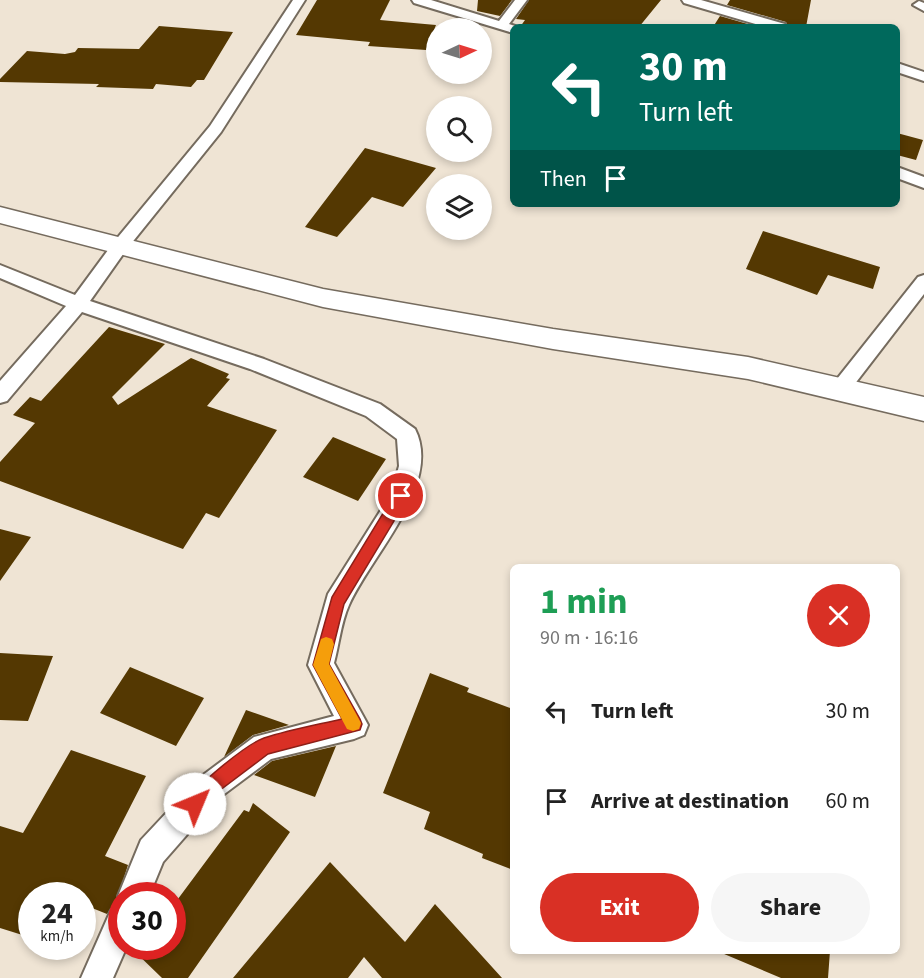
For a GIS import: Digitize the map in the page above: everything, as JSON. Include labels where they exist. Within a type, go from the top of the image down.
[{"type":"main road","points":[[0,215],[323,298],[553,339],[748,368],[924,409]]},
{"type":"street","points":[[0,395],[78,304],[120,246],[216,129],[299,0]]},
{"type":"street","points":[[418,0],[507,27],[521,0]]},
{"type":"street","points":[[688,0],[770,24]]},
{"type":"street","points":[[900,68],[924,77]]},
{"type":"street","points":[[900,173],[924,183]]},
{"type":"street","points":[[0,271],[78,304],[257,364],[374,410],[407,435],[410,466],[401,496],[337,602],[321,665],[354,724],[264,747],[209,788],[152,851],[139,882]]},
{"type":"street","points":[[840,389],[924,281]]},
{"type":"street","points":[[97,978],[108,953]]},
{"type":"building","points":[[317,0],[390,0],[380,20],[426,24],[426,50],[368,46],[370,42],[296,35]]},
{"type":"building","points":[[478,0],[512,0],[500,16],[477,11]]},
{"type":"building","points":[[529,0],[661,0],[641,24],[522,24],[525,20],[516,19]]},
{"type":"building","points":[[730,0],[811,0],[807,24],[787,24],[727,5]]},
{"type":"building","points":[[720,16],[748,24],[715,24]]},
{"type":"building","points":[[159,26],[233,32],[204,80],[197,80],[191,87],[156,84],[153,89],[96,87],[99,84],[0,82],[0,79],[27,51],[65,54],[75,52],[78,48],[139,49]]},
{"type":"building","points":[[900,134],[923,140],[916,160],[900,156]]},
{"type":"building","points":[[365,148],[436,168],[431,174],[426,174],[426,180],[403,207],[372,197],[337,237],[305,227]]},
{"type":"building","points":[[763,231],[880,267],[873,289],[828,275],[817,295],[746,269]]},
{"type":"building","points":[[109,327],[165,344],[112,397],[118,405],[191,358],[229,374],[226,378],[230,379],[207,406],[277,430],[219,518],[206,513],[183,549],[0,481],[0,462],[35,423],[13,415],[30,397],[41,401]]},
{"type":"building","points":[[333,437],[386,459],[358,501],[303,477]]},
{"type":"building","points":[[0,529],[31,537],[0,581]]},
{"type":"building","points":[[0,653],[53,656],[28,721],[0,720]]},
{"type":"building","points":[[130,667],[204,698],[176,746],[100,713]]},
{"type":"building","points":[[430,673],[469,688],[467,692],[510,708],[510,869],[482,858],[483,854],[424,829],[430,812],[383,793]]},
{"type":"building","points":[[246,710],[289,725],[253,735],[224,757]]},
{"type":"building","points":[[336,746],[315,797],[254,775],[272,761]]},
{"type":"building","points":[[71,750],[146,776],[105,856],[128,865],[122,882],[108,882],[107,914],[96,910],[96,882],[18,882],[18,934],[0,928],[0,826],[23,833]]},
{"type":"building","points":[[253,803],[290,832],[188,978],[162,978],[143,960],[186,960],[186,888],[244,810],[249,812]]},
{"type":"building","points":[[330,862],[405,942],[435,904],[502,978],[382,978],[364,957],[348,978],[233,978]]},
{"type":"building","points":[[724,954],[830,954],[828,978],[781,978]]},
{"type":"slow traffic","points":[[326,644],[321,665],[353,723]]},
{"type":"route","points":[[195,804],[209,788],[264,747],[354,724],[321,665],[337,602],[401,496]]}]
